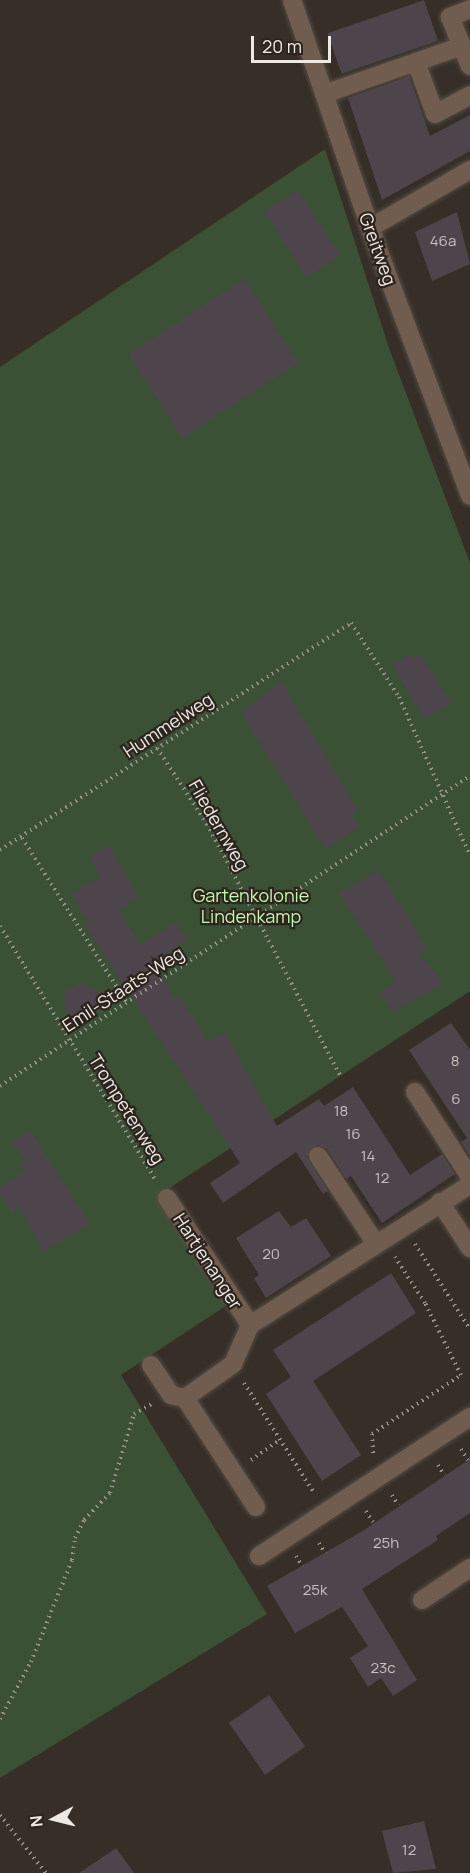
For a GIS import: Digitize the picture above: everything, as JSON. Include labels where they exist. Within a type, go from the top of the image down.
[{"type":"street","name":"Greitweg","points":[[292,0],[370,228],[470,496]]},
{"type":"street","points":[[470,9],[450,17],[470,66]]},
{"type":"street","points":[[324,94],[462,46]]},
{"type":"street","points":[[416,62],[435,114],[470,95]]},
{"type":"street","points":[[370,228],[470,170]]},
{"type":"street","points":[[415,1092],[470,1177]]},
{"type":"street","points":[[318,1156],[379,1241]]},
{"type":"street","name":"Hartjenanger","points":[[233,1364],[249,1325],[470,1185]]},
{"type":"street","name":"Hartjenanger","points":[[165,1195],[249,1325]]},
{"type":"street","points":[[440,1202],[470,1248]]},
{"type":"street","points":[[178,1396],[233,1364]]},
{"type":"street","points":[[152,1365],[178,1396],[256,1507]]},
{"type":"street","points":[[259,1556],[470,1417]]},
{"type":"street","points":[[422,1600],[470,1568]]},
{"type":"path","name":"Hummelweg","points":[[0,849],[22,838],[352,623],[399,697],[470,856]]},
{"type":"path","name":"Fliedernweg","points":[[157,748],[207,824],[254,918],[340,1075]]},
{"type":"path","name":"Emil-Staats-Weg","points":[[0,1086],[470,776]]},
{"type":"path","points":[[22,838],[127,1003]]},
{"type":"path","name":"Trompetenweg","points":[[0,926],[68,1041],[165,1195]]},
{"type":"path","points":[[403,1226],[470,1329]]},
{"type":"path","points":[[368,1458],[375,1449],[372,1434],[461,1376],[425,1303],[379,1241]]},
{"type":"path","points":[[233,1364],[314,1493],[323,1487]]},
{"type":"path","points":[[0,1719],[31,1662],[72,1560],[75,1538],[84,1520],[110,1493],[134,1414],[178,1396]]},
{"type":"path","points":[[233,1473],[280,1440]]},
{"type":"path","points":[[1,1816],[46,1873]]},
{"type":"green space","name":"Gartenkolonie Lindenkamp","points":[[325,149],[389,348],[470,563],[470,991],[159,1195],[230,1303],[121,1375],[267,1614],[0,1778],[0,367]]},
{"type":"building","points":[[424,0],[438,41],[342,74],[328,33]]},
{"type":"building","points":[[409,76],[430,136],[470,115],[470,151],[382,200],[348,98]]},
{"type":"building","points":[[298,190],[340,255],[307,277],[264,212]]},
{"type":"building","points":[[457,212],[470,264],[432,281],[415,232]]},
{"type":"building","points":[[244,279],[298,363],[183,438],[128,354]]},
{"type":"building","points":[[410,654],[413,659],[420,654],[451,703],[425,719],[392,665]]},
{"type":"building","points":[[281,681],[356,807],[353,817],[359,827],[326,849],[241,713]]},
{"type":"building","points":[[109,845],[139,897],[119,911],[141,945],[175,922],[188,939],[153,963],[176,999],[180,996],[208,1042],[224,1032],[277,1126],[319,1099],[324,1106],[353,1087],[410,1175],[442,1154],[455,1174],[382,1223],[351,1176],[346,1179],[327,1149],[317,1145],[307,1157],[328,1191],[323,1194],[296,1152],[223,1203],[210,1183],[240,1163],[85,925],[89,922],[71,893],[100,876],[89,857]]},
{"type":"building","points":[[379,870],[427,949],[420,953],[443,984],[393,1011],[380,992],[396,981],[339,893]]},
{"type":"building","points":[[81,982],[116,1000],[82,1021],[65,1012],[64,992]]},
{"type":"building","points":[[451,1023],[470,1050],[470,1156],[461,1142],[467,1138],[409,1050]]},
{"type":"building","points":[[30,1130],[90,1224],[44,1251],[19,1207],[12,1212],[0,1195],[0,1187],[25,1171],[20,1164],[25,1161],[12,1142]]},
{"type":"building","points":[[279,1211],[291,1227],[306,1218],[331,1256],[266,1298],[254,1278],[259,1275],[236,1238]]},
{"type":"building","points":[[391,1273],[416,1313],[313,1381],[361,1455],[322,1481],[266,1394],[291,1377],[273,1350]]},
{"type":"building","points":[[470,1459],[470,1513],[436,1536],[438,1540],[362,1589],[417,1680],[393,1696],[381,1678],[368,1687],[350,1658],[368,1646],[342,1607],[295,1633],[267,1586],[361,1532]]},
{"type":"building","points":[[269,1695],[305,1747],[265,1775],[229,1723]]},
{"type":"building","points":[[424,1821],[436,1869],[393,1873],[382,1831]]},
{"type":"building","points":[[116,1848],[134,1873],[79,1873]]}]
